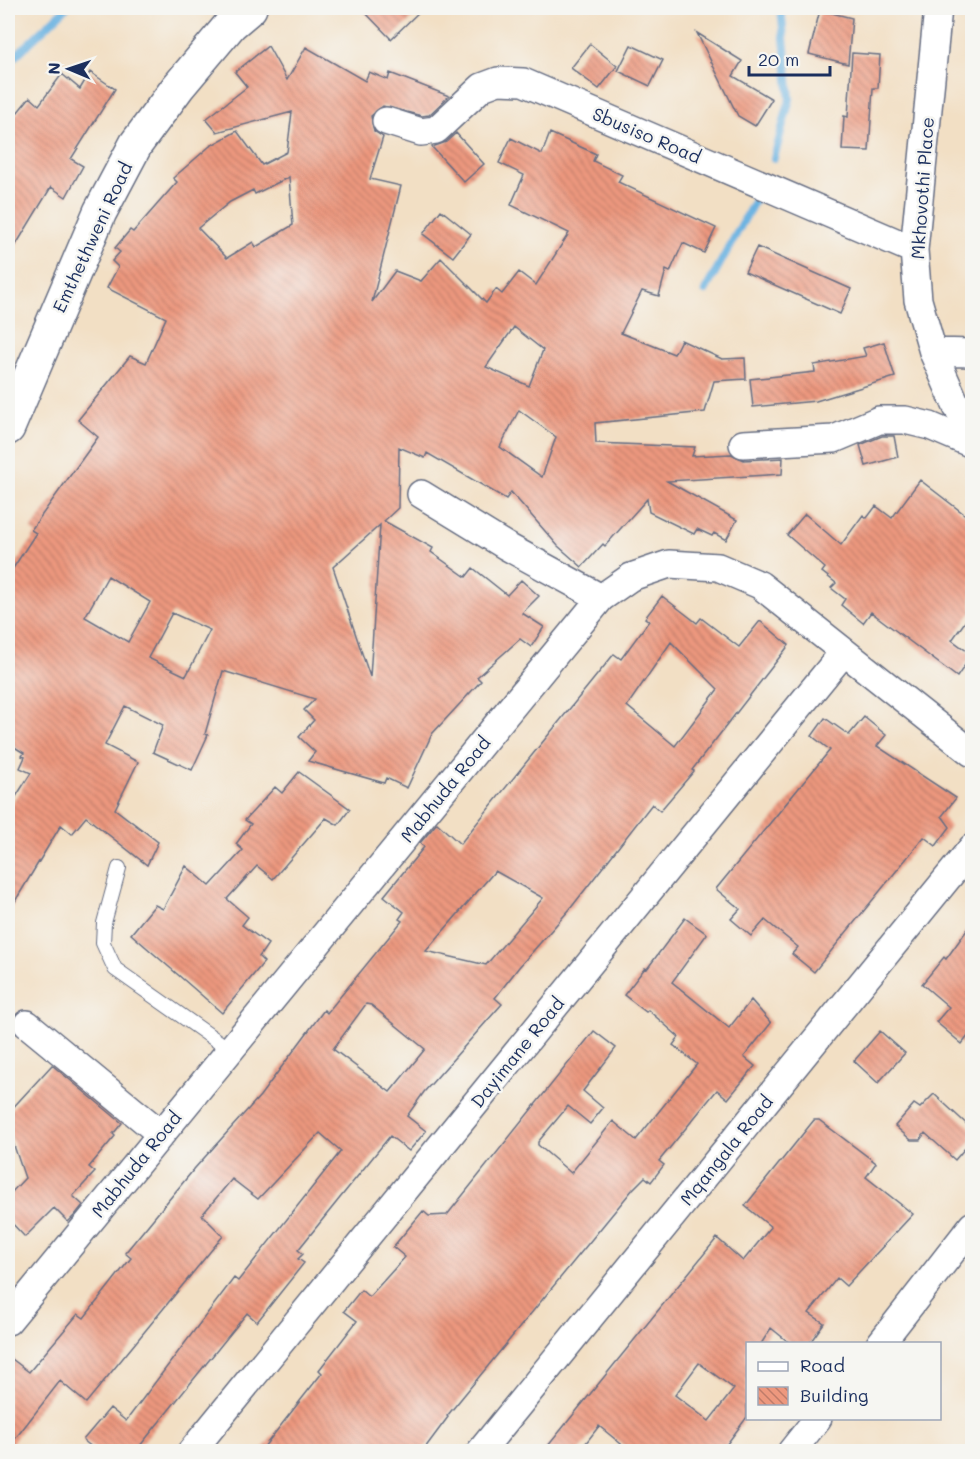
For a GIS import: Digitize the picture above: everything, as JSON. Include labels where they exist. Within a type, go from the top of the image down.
[{"type":"street","name":"Emthethweni Road","points":[[8,428],[100,212],[136,144],[231,24],[250,8]]},
{"type":"street","name":"Mkhovothi Place","points":[[938,8],[914,250],[918,300],[933,352],[957,407],[972,429]]},
{"type":"street","name":"Sbusiso Road","points":[[386,121],[421,132],[436,130],[482,87],[498,81],[523,82],[914,250]]},
{"type":"street","points":[[933,352],[972,353]]},
{"type":"street","points":[[743,444],[834,439],[879,420],[905,420],[930,426],[972,444]]},
{"type":"street","points":[[421,494],[506,546],[602,598]]},
{"type":"street","name":"Mabhuda Road","points":[[8,1321],[602,598],[631,577],[669,564],[718,567],[760,585],[972,753]]},
{"type":"street","name":"Dayimane Road","points":[[191,1452],[843,653]]},
{"type":"street","name":"Mqangala Road","points":[[480,1452],[972,848]]},
{"type":"street","points":[[27,1024],[161,1134]]},
{"type":"street","points":[[882,1342],[972,1226]]},
{"type":"street","points":[[791,1452],[817,1420]]},
{"type":"lane","points":[[118,868],[104,923],[104,943],[115,969],[230,1050]]},
{"type":"building","points":[[361,8],[423,8],[391,39]]},
{"type":"building","points":[[820,10],[852,18],[848,64],[809,54]]},
{"type":"building","points":[[697,33],[742,61],[733,76],[772,99],[755,126],[738,116]]},
{"type":"building","points":[[590,44],[617,66],[599,89],[571,68]]},
{"type":"building","points":[[631,45],[663,60],[650,86],[618,71]]},
{"type":"building","points":[[268,46],[287,80],[306,47],[365,81],[369,72],[388,80],[390,73],[449,96],[429,115],[422,116],[383,106],[371,116],[374,131],[383,137],[370,179],[401,186],[372,302],[395,271],[421,281],[441,258],[486,303],[496,289],[502,294],[519,272],[536,285],[569,233],[511,205],[524,175],[499,163],[511,138],[542,154],[550,133],[596,154],[593,161],[622,175],[618,182],[716,228],[704,253],[683,243],[670,272],[666,270],[659,296],[642,291],[621,333],[674,354],[681,340],[722,359],[745,358],[746,379],[714,381],[705,412],[595,423],[596,443],[695,447],[692,456],[731,454],[744,460],[783,458],[782,474],[667,481],[737,520],[726,540],[714,533],[712,536],[697,529],[694,534],[649,512],[647,499],[605,546],[603,544],[582,567],[558,546],[511,492],[506,499],[427,453],[425,458],[399,447],[398,508],[384,521],[433,548],[431,552],[466,577],[473,568],[507,595],[521,580],[539,596],[522,613],[544,627],[531,647],[520,639],[477,677],[481,681],[432,734],[407,788],[386,778],[384,783],[308,761],[315,752],[299,737],[314,720],[304,710],[315,699],[223,671],[205,734],[208,735],[192,770],[153,752],[163,725],[125,706],[105,745],[138,762],[115,809],[158,842],[147,865],[86,817],[72,834],[61,825],[8,913],[8,809],[31,773],[20,768],[25,757],[22,756],[24,753],[8,743],[8,576],[36,533],[31,530],[98,437],[78,420],[130,356],[146,363],[166,318],[107,288],[118,267],[112,261],[120,252],[115,248],[130,230],[133,232],[177,182],[173,178],[210,146],[237,131],[262,165],[287,152],[292,112],[217,132],[206,119],[247,87],[235,72]],"holes":[[[289,177],[293,225],[256,247],[253,242],[227,258],[198,228],[230,202],[253,190],[255,194]],[[514,327],[543,350],[529,386],[486,367]],[[519,410],[556,437],[542,477],[500,447]],[[380,525],[370,677],[333,567]],[[108,576],[150,602],[128,642],[85,617]],[[172,613],[210,630],[186,676],[148,658]]]},
{"type":"building","points":[[852,53],[880,55],[878,88],[873,88],[869,151],[842,150],[844,116],[848,117]]},
{"type":"building","points":[[90,72],[115,89],[71,159],[83,166],[66,197],[51,187],[8,258],[8,124],[30,97],[39,105],[62,74],[80,89]]},
{"type":"building","points":[[456,133],[484,164],[464,182],[432,147],[446,142]]},
{"type":"building","points":[[441,210],[471,234],[453,257],[423,234]]},
{"type":"building","points":[[757,247],[851,289],[840,314],[745,272]]},
{"type":"building","points":[[884,342],[895,377],[816,401],[753,407],[750,379],[815,372],[814,365],[866,356],[863,348]]},
{"type":"building","points":[[882,436],[894,436],[898,457],[866,466],[860,445]]},
{"type":"building","points":[[920,480],[972,520],[972,612],[952,640],[972,655],[957,677],[871,612],[863,623],[841,605],[845,599],[831,588],[836,583],[822,572],[825,568],[787,535],[805,514],[841,545],[863,515],[867,518],[876,506],[892,518]]},
{"type":"building","points":[[662,596],[697,623],[701,618],[739,647],[760,621],[789,645],[692,770],[694,771],[660,811],[652,804],[570,909],[495,998],[502,1004],[424,1092],[407,1116],[426,1131],[409,1151],[390,1136],[298,1250],[303,1254],[298,1259],[304,1263],[257,1322],[247,1313],[135,1452],[98,1452],[83,1440],[110,1408],[126,1421],[234,1278],[238,1281],[341,1151],[320,1133],[258,1199],[232,1179],[202,1215],[223,1236],[86,1403],[60,1381],[8,1448],[8,1356],[29,1372],[78,1314],[84,1318],[131,1258],[125,1253],[195,1168],[260,1096],[324,1010],[327,1013],[402,921],[399,919],[404,912],[384,896],[424,847],[420,843],[437,823],[460,844],[614,654],[621,659],[649,621],[645,618]],"holes":[[[671,642],[718,689],[675,746],[627,706]],[[495,871],[543,898],[486,965],[426,951]],[[366,1004],[371,1005],[425,1049],[390,1092],[333,1049]]]},
{"type":"building","points":[[864,717],[886,735],[877,746],[956,798],[942,816],[950,827],[936,846],[924,837],[814,972],[792,954],[798,947],[765,920],[751,936],[731,919],[740,909],[716,889],[830,750],[812,736],[825,718],[849,735]]},
{"type":"building","points":[[299,772],[350,809],[338,825],[326,818],[273,879],[257,866],[227,899],[248,917],[242,925],[268,944],[259,957],[264,962],[222,1013],[131,934],[155,905],[163,909],[186,866],[210,886],[243,850],[236,844],[251,824],[245,820],[275,787],[282,793]]},
{"type":"building","points":[[685,918],[707,934],[672,982],[729,1028],[751,1000],[771,1023],[744,1057],[755,1066],[728,1099],[717,1090],[659,1161],[664,1165],[651,1182],[645,1177],[633,1189],[447,1416],[422,1452],[260,1452],[322,1373],[319,1370],[357,1321],[344,1311],[361,1290],[369,1297],[405,1257],[393,1247],[423,1211],[429,1216],[447,1215],[594,1031],[616,1048],[583,1091],[603,1108],[590,1124],[568,1106],[538,1142],[538,1145],[571,1173],[613,1121],[636,1140],[697,1064],[673,1045],[679,1037],[648,1010],[646,1012],[624,995],[645,968],[647,969]]},
{"type":"building","points":[[972,923],[972,1031],[962,1044],[936,1022],[949,1007],[922,984],[944,957],[946,959]]},
{"type":"building","points":[[880,1031],[905,1053],[878,1083],[854,1061]]},
{"type":"building","points":[[52,1065],[122,1123],[113,1134],[115,1136],[89,1167],[95,1172],[73,1196],[83,1205],[75,1215],[68,1222],[54,1208],[25,1237],[8,1219],[8,1196],[25,1178],[8,1128],[8,1113]]},
{"type":"building","points":[[934,1094],[972,1129],[972,1140],[955,1160],[925,1133],[920,1140],[911,1140],[895,1126],[914,1104],[920,1108]]},
{"type":"building","points":[[814,1120],[819,1120],[876,1163],[866,1177],[913,1214],[846,1286],[837,1278],[809,1313],[824,1323],[810,1342],[788,1342],[771,1328],[762,1342],[746,1342],[746,1418],[721,1452],[631,1452],[599,1426],[579,1452],[543,1452],[717,1238],[743,1261],[771,1227],[745,1206]],"holes":[[[699,1363],[734,1389],[709,1421],[675,1395]]]},
{"type":"waterway","points":[[8,63],[66,8]]},
{"type":"waterway","points":[[774,158],[790,99],[781,8]]},
{"type":"waterway","points":[[705,291],[755,200]]}]
